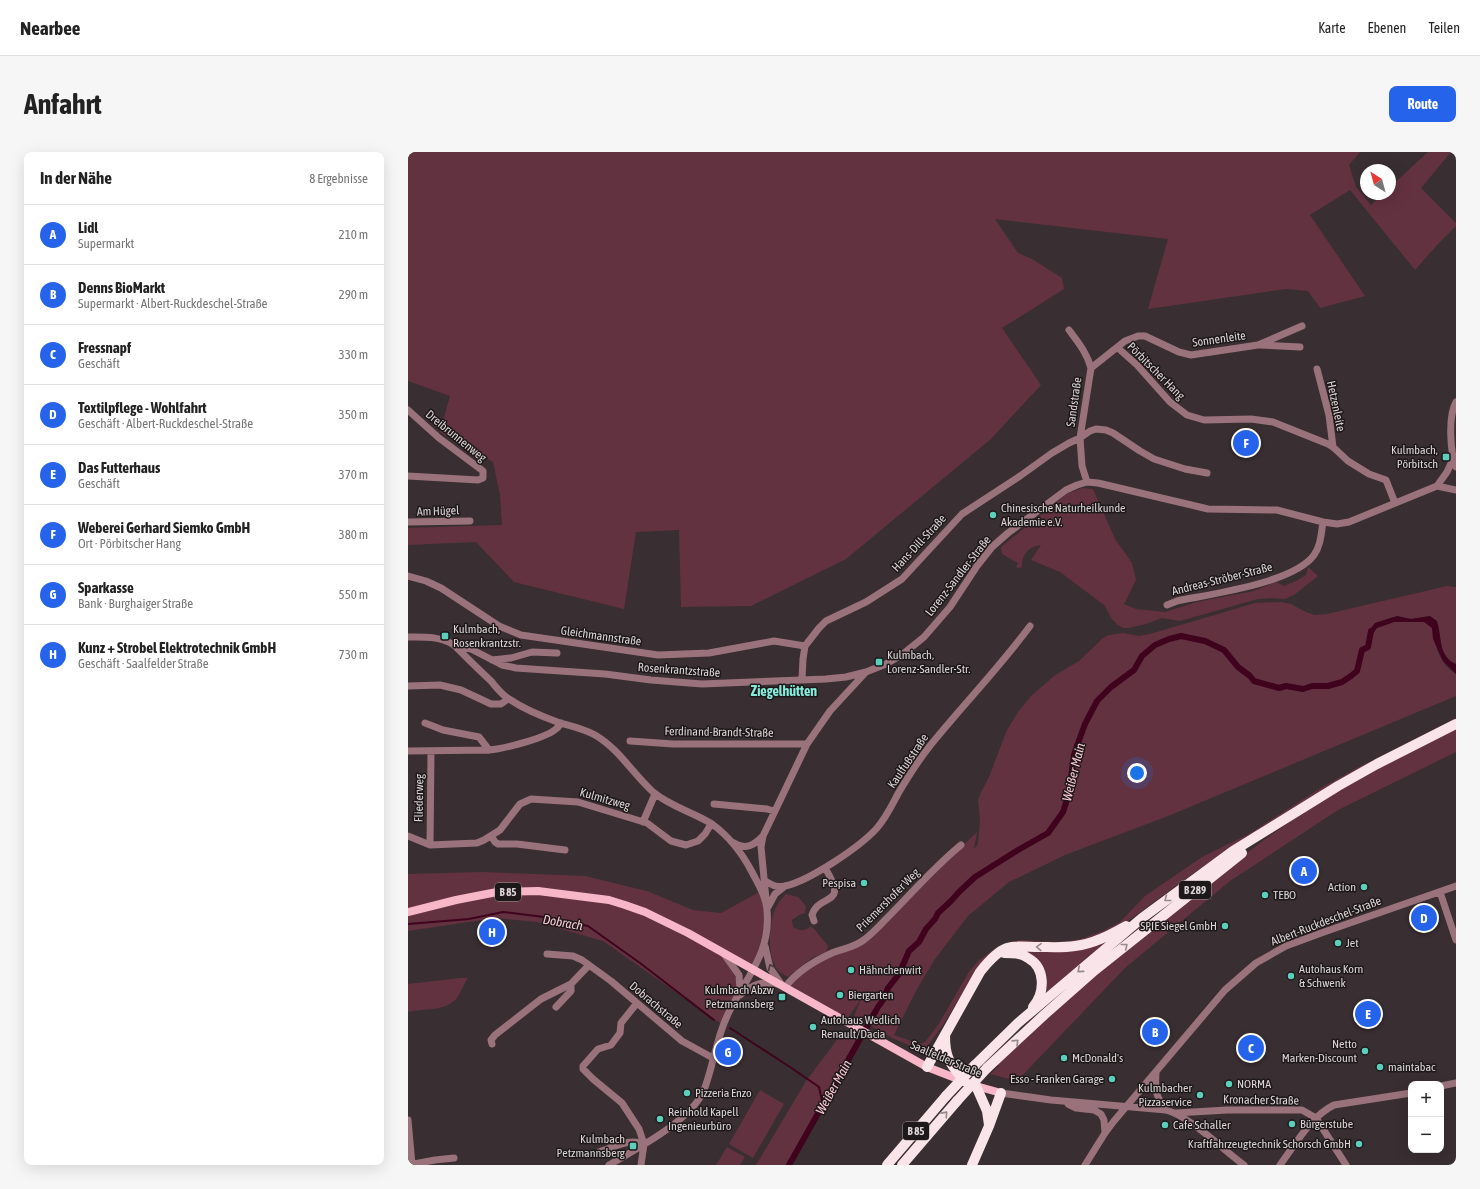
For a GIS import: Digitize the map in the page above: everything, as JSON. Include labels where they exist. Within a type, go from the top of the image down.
[{"type":"highway","name":"B 289","points":[[1018,1023],[1142,918],[1233,851],[1265,830],[1377,764],[1456,724]]},
{"type":"highway","name":"B 289","points":[[902,1165],[987,1068],[1044,1014],[1095,970],[1237,856],[1297,812]]},
{"type":"highway","points":[[927,1066],[980,972],[987,963],[1006,948],[1017,946],[1056,948],[1077,946],[1094,942],[1142,918]]},
{"type":"highway","points":[[999,953],[1014,953],[1030,958],[1040,972],[1042,987],[1041,993],[1036,1004],[1018,1023]]},
{"type":"highway","name":"B 85","points":[[887,1165],[975,1064],[1018,1023]]},
{"type":"highway","points":[[946,1033],[945,1048],[949,1062],[964,1081]]},
{"type":"highway","points":[[976,1086],[987,1111],[989,1126]]},
{"type":"highway","points":[[972,1165],[1001,1093]]},
{"type":"main road","name":"Saalfelder Straße","points":[[408,912],[497,892],[538,891],[609,900],[625,904],[688,933],[883,1043],[927,1066],[976,1086],[1001,1093]]},
{"type":"street","name":"Sonnenleite","points":[[1118,348],[1125,341],[1138,336],[1145,336],[1172,349],[1191,355],[1258,345],[1302,326]]},
{"type":"street","name":"Sandstraße","points":[[1069,330],[1080,344],[1088,359],[1090,368],[1080,438],[1082,466],[1087,482]]},
{"type":"street","points":[[1258,345],[1300,347]]},
{"type":"street","name":"Pörbitscher Hang","points":[[1090,368],[1118,348],[1137,365],[1170,402],[1187,415],[1204,420],[1251,419],[1273,422],[1304,434],[1333,447],[1348,461],[1369,474],[1386,480],[1396,503]]},
{"type":"street","name":"Hetzenleite","points":[[1316,369],[1329,416],[1333,447]]},
{"type":"street","points":[[1456,402],[1452,410],[1451,420],[1453,459],[1456,467]]},
{"type":"street","name":"Dreibrunnenweg","points":[[408,410],[439,438],[483,471],[483,478],[478,480],[408,476]]},
{"type":"street","name":"Hans-Dill-Straße","points":[[802,680],[802,659],[805,646],[826,621],[866,602],[902,579],[952,523],[967,511],[1052,453],[1096,429],[1106,430],[1113,433],[1154,459],[1185,469],[1206,472]]},
{"type":"street","points":[[1087,482],[1208,509],[1277,510],[1323,522],[1337,524],[1349,522],[1437,486],[1447,472],[1453,459]]},
{"type":"street","name":"Lorenz-Sandler-Straße","points":[[765,946],[767,909],[762,883],[761,847],[763,836],[807,744],[830,711],[866,672],[886,664],[903,654],[924,637],[950,607],[977,566],[992,547],[1008,532],[1066,490],[1087,482]]},
{"type":"street","points":[[1437,486],[1456,490]]},
{"type":"street","name":"Am Hügel","points":[[408,522],[470,521]]},
{"type":"street","name":"Andreas-Ströber-Straße","points":[[1167,605],[1177,601],[1257,584],[1299,568],[1309,561],[1319,546],[1323,522]]},
{"type":"street","name":"Gleichmannstraße","points":[[408,576],[426,581],[441,588],[508,631],[529,636],[658,655],[709,653],[774,641],[805,646]]},
{"type":"street","name":"Kaulfußstraße","points":[[767,909],[769,902],[775,894],[786,886],[825,868],[866,838],[877,828],[929,747],[1010,652],[1030,626]]},
{"type":"street","name":"Rosenkrantzstraße","points":[[408,637],[435,638],[448,641],[454,645],[471,649],[491,660],[516,668],[605,674],[651,680],[702,684],[846,677],[866,672]]},
{"type":"street","points":[[454,645],[508,699],[538,714],[594,734],[611,746],[641,781],[655,794],[679,808],[712,824],[733,843],[762,883],[775,886],[786,886]]},
{"type":"street","points":[[491,660],[512,658],[532,652],[557,653]]},
{"type":"street","points":[[408,686],[440,685],[461,690],[491,704],[501,704],[508,699]]},
{"type":"street","points":[[425,723],[443,730],[479,737],[488,750]]},
{"type":"street","points":[[408,751],[501,749],[540,737],[557,729],[561,723]]},
{"type":"street","name":"Ferdinand-Brandt-Straße","points":[[630,741],[673,744],[807,744]]},
{"type":"street","name":"Fliederweg","points":[[430,751],[430,845]]},
{"type":"street","points":[[643,822],[655,794]]},
{"type":"street","name":"Kulmitzweg","points":[[408,836],[430,845],[477,843],[491,836],[507,822],[520,804],[531,799],[578,802],[643,822],[655,828],[671,841],[686,845],[698,841],[712,824]]},
{"type":"street","points":[[714,804],[774,811]]},
{"type":"street","points":[[491,836],[498,844],[517,844],[565,850]]},
{"type":"street","points":[[733,843],[747,847],[755,844],[763,836]]},
{"type":"street","name":"Priemershofer Weg","points":[[783,986],[817,960],[850,948],[865,939],[898,907],[942,860],[961,845]]},
{"type":"street","points":[[814,921],[812,915],[816,907],[834,894],[835,886],[825,868]]},
{"type":"street","name":"Albert-Ruckdeschel-Straße","points":[[1085,1165],[1105,1132],[1225,990],[1256,963],[1286,946],[1456,886]]},
{"type":"street","points":[[1440,892],[1456,940]]},
{"type":"street","points":[[765,946],[770,968],[783,986]]},
{"type":"street","points":[[609,1165],[644,1144],[680,1118],[690,1110],[697,1101],[703,1092],[708,1077],[719,1033],[740,990],[754,970],[765,946]]},
{"type":"street","name":"Dobrachstraße","points":[[547,954],[573,956],[589,965],[682,1041],[713,1058]]},
{"type":"street","points":[[724,954],[739,975],[740,990]]},
{"type":"street","points":[[492,1044],[491,1040],[495,1035],[541,999],[571,984],[589,965]]},
{"type":"street","points":[[736,999],[756,984],[764,982],[783,986]]},
{"type":"street","points":[[556,1007],[571,991],[571,984]]},
{"type":"street","points":[[637,1003],[621,1023],[620,1033],[611,1045],[598,1049],[583,1066],[583,1069],[622,1103],[639,1129],[644,1144],[641,1165]]},
{"type":"street","points":[[1156,1072],[1156,1092],[1158,1100],[1166,1110]]},
{"type":"street","points":[[1444,1085],[1456,1083]]},
{"type":"street","name":"Saalfelder Straße","points":[[1001,1093],[1064,1102],[1126,1107]]},
{"type":"street","points":[[1280,1165],[1316,1118],[1325,1110],[1334,1105],[1408,1093]]},
{"type":"street","points":[[1064,1102],[1076,1108],[1094,1110],[1101,1114],[1104,1120],[1105,1132]]},
{"type":"street","points":[[1126,1107],[1166,1110],[1176,1113],[1244,1165]]},
{"type":"street","name":"Kronacher Straße","points":[[1176,1113],[1203,1111],[1302,1110],[1316,1118]]},
{"type":"street","points":[[1316,1118],[1346,1165]]},
{"type":"street","points":[[408,1120],[410,1164],[454,1158]]},
{"type":"street","points":[[599,1152],[626,1142],[637,1141],[644,1144]]},
{"type":"shaded area","points":[[408,152],[1360,152],[1349,165],[1356,187],[1360,192],[1360,200],[1367,200],[1371,205],[1376,200],[1396,200],[1396,181],[1428,152],[1451,152],[1421,188],[1456,223],[1456,226],[1415,270],[1350,190],[1310,215],[1365,296],[1320,308],[1308,291],[1286,289],[1148,309],[1168,239],[995,219],[1018,253],[1032,259],[1062,278],[1064,289],[1002,328],[1041,385],[991,439],[846,559],[751,606],[681,607],[679,530],[636,532],[624,609],[514,582],[476,542],[408,545],[408,528],[502,525],[500,495],[493,462],[440,432],[450,396],[408,381]]},
{"type":"shaded area","points":[[1082,488],[1093,489],[1115,539],[1132,563],[1136,580],[1124,604],[1136,609],[1165,612],[1197,602],[1254,591],[1276,582],[1284,586],[1306,575],[1308,567],[1318,576],[1294,595],[1285,599],[1258,599],[1180,621],[1162,618],[1146,624],[1123,628],[1112,619],[1104,605],[1060,572],[1031,560],[1041,545],[1029,549],[1024,555],[1022,567],[1019,568],[1016,567],[1018,563],[1002,554],[1001,547],[1067,494]]},
{"type":"shaded area","points":[[1447,586],[1456,587],[1456,664],[1450,661],[1442,650],[1439,629],[1430,616],[1411,619],[1397,616],[1375,623],[1368,632],[1368,640],[1377,628],[1394,622],[1424,621],[1432,628],[1439,654],[1445,665],[1456,674],[1456,696],[1168,816],[1065,855],[1009,882],[968,916],[935,959],[917,989],[894,1035],[919,1044],[925,1042],[938,1025],[969,972],[978,961],[996,948],[1021,940],[1056,942],[1069,941],[1081,939],[1103,931],[1120,922],[1145,896],[1202,857],[1249,834],[1319,789],[1359,767],[1456,718],[1456,720],[1215,859],[1114,930],[1081,943],[1024,944],[978,968],[943,1025],[926,1048],[916,1048],[892,1038],[854,1016],[861,999],[845,1022],[785,987],[802,971],[865,939],[977,832],[974,849],[978,844],[980,821],[978,800],[989,777],[1007,730],[1018,712],[1031,696],[1054,676],[1079,661],[1103,638],[1109,635],[1123,633],[1139,636],[1150,634],[1255,603],[1281,602],[1291,604],[1315,615],[1327,614]]},
{"type":"shaded area","points":[[1397,616],[1411,619],[1430,616],[1437,621],[1443,651],[1450,661],[1456,664],[1456,674],[1443,661],[1433,639],[1432,628],[1424,622],[1394,622],[1377,628],[1368,640],[1368,632],[1375,623]]},
{"type":"shaded area","points":[[1456,729],[1456,752],[1338,810],[1230,881],[1125,968],[1017,1081],[990,1074],[999,1066],[998,1064],[1079,988],[1219,874],[1264,840],[1305,811],[1379,767]]},
{"type":"shaded area","points":[[483,872],[585,876],[647,891],[693,910],[721,913],[761,891],[767,909],[765,946],[754,970],[727,956],[739,975],[736,999],[723,1025],[603,941],[537,922],[496,918],[408,931],[408,874]]},
{"type":"shaded area","points":[[786,894],[798,897],[806,906],[805,913],[792,920],[793,927],[802,930],[811,926],[828,946],[826,952],[812,958],[788,977],[781,973],[774,965],[770,942],[774,912],[779,902]]},
{"type":"shaded area","points":[[1114,938],[1043,995],[1046,985],[1021,949]]},
{"type":"shaded area","points":[[468,978],[457,998],[447,1006],[408,1012],[408,984]]},
{"type":"shaded area","points":[[843,1032],[860,1038],[787,1165],[756,1165],[806,1081]]},
{"type":"shaded area","points":[[760,1090],[784,1104],[753,1158],[729,1144]]},
{"type":"shaded area","points":[[727,1147],[745,1157],[740,1165],[716,1165]]},
{"type":"waterway","name":"Weißer Main","points":[[789,1165],[883,1000],[888,988],[899,974],[909,951],[919,942],[926,929],[938,913],[975,877],[1048,833],[1063,812],[1069,793],[1074,755],[1085,724],[1097,701],[1111,687],[1134,670],[1142,656],[1155,645],[1181,636],[1205,641],[1224,650],[1238,667],[1254,681],[1279,688],[1286,686],[1303,689],[1312,686],[1328,686],[1342,682],[1357,671],[1362,650],[1368,647],[1371,631]]},
{"type":"waterway","name":"Dobrach","points":[[408,924],[469,919],[503,912],[552,918],[588,926],[640,963],[714,1020]]},
{"type":"waterway","name":"Dobrach","points":[[730,1028],[819,1087],[823,1105]]},
{"type":"place","name":"Weberei Gerhard Siemko GmbH","points":[[1246,443]]},
{"type":"place","name":"Kulmbach, Pörbitsch","points":[[1446,457]]},
{"type":"place","name":"Chinesische Naturheilkunde Akademie e.V.","points":[[993,515]]},
{"type":"place","name":"Kulmbach, Rosenkrantzstr.","points":[[445,636]]},
{"type":"place","name":"Kulmbach, Lorenz-Sandler-Str.","points":[[879,662]]},
{"type":"place","name":"Lidl","points":[[1304,871]]},
{"type":"place","name":"Pespisa","points":[[864,883]]},
{"type":"place","name":"Action","points":[[1364,887]]},
{"type":"place","name":"TEBO","points":[[1265,895]]},
{"type":"place","name":"Textilpflege - Wohlfahrt","points":[[1424,918]]},
{"type":"place","name":"SPIE Siegel GmbH","points":[[1225,926]]},
{"type":"place","name":"Kunz + Strobel Elektrotechnik GmbH","points":[[492,932]]},
{"type":"place","name":"Jet","points":[[1338,943]]},
{"type":"place","name":"Hähnchenwirt","points":[[851,970]]},
{"type":"place","name":"Autohaus Korn & Schwenk","points":[[1291,976]]},
{"type":"place","name":"Biergarten","points":[[840,995]]},
{"type":"place","name":"Kulmbach Abzw Petzmannsberg","points":[[782,997]]},
{"type":"place","name":"Das Futterhaus","points":[[1368,1014]]},
{"type":"place","name":"Autohaus Wedlich Renault/Dacia","points":[[813,1027]]},
{"type":"place","name":"Denns BioMarkt","points":[[1155,1032]]},
{"type":"place","name":"Fressnapf","points":[[1251,1048]]},
{"type":"place","name":"Netto Marken-Discount","points":[[1365,1051]]},
{"type":"place","name":"Sparkasse","points":[[728,1052]]},
{"type":"place","name":"McDonald's","points":[[1064,1058]]},
{"type":"place","name":"maintabac","points":[[1380,1067]]},
{"type":"place","name":"Esso - Franken Garage","points":[[1112,1079]]},
{"type":"place","name":"NORMA","points":[[1229,1084]]},
{"type":"place","name":"Pizzeria Enzo","points":[[687,1093]]},
{"type":"place","name":"Kulmbacher Pizzaservice","points":[[1200,1095]]},
{"type":"place","name":"Reinhold Kapell Ingenieurbüro","points":[[660,1119]]},
{"type":"place","name":"Bürgerstube","points":[[1292,1124]]},
{"type":"place","name":"Cafe Schaller","points":[[1165,1125]]},
{"type":"place","name":"Kraftfahrzeugtechnik Schorsch GmbH","points":[[1359,1144]]},
{"type":"place","name":"Kulmbach Petzmannsberg","points":[[633,1146]]},
{"type":"district","name":"Ziegelhütten","points":[[784,691]]}]
